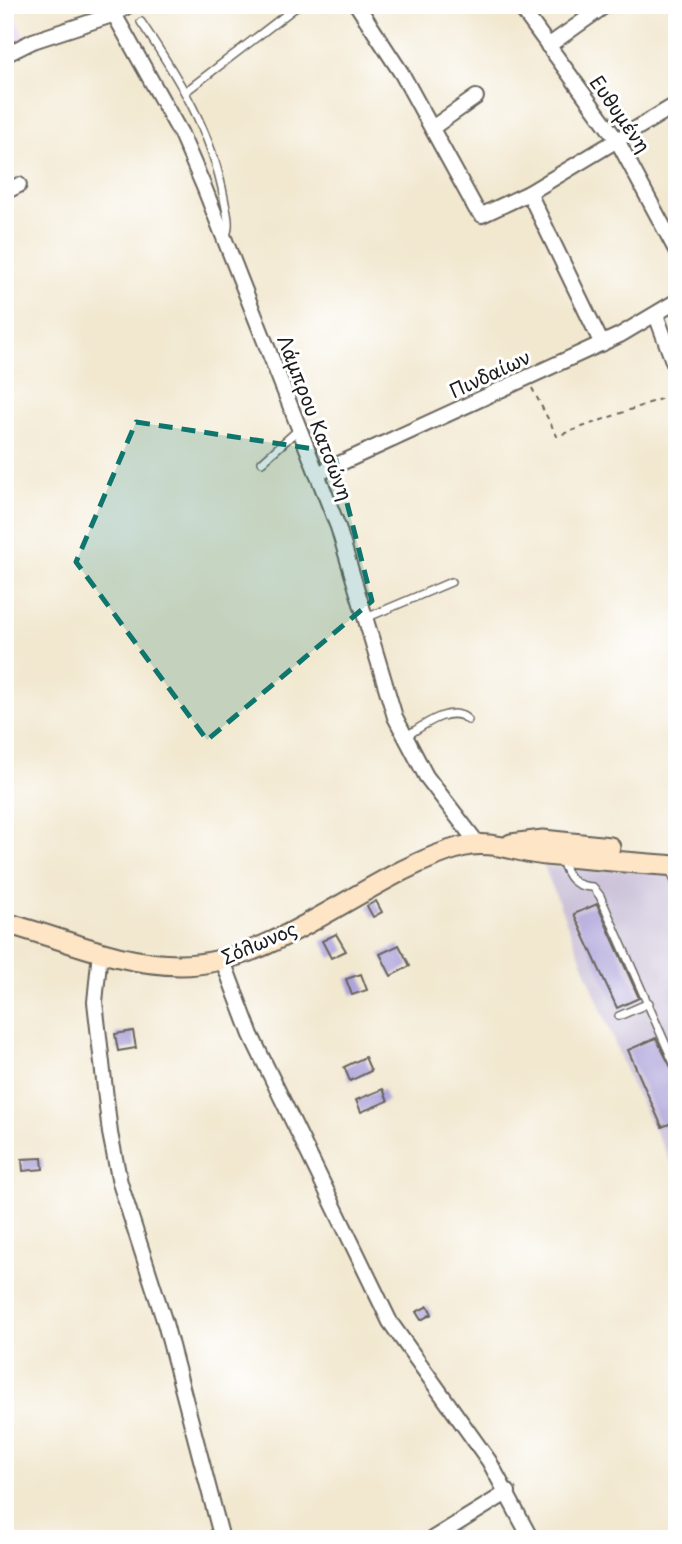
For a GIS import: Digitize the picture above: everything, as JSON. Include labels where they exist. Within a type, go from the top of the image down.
[{"type":"street","points":[[5,55],[112,9],[130,5]]},
{"type":"street","points":[[357,5],[432,128],[480,214],[487,215],[529,193],[677,104]]},
{"type":"street","name":"Ευθυμένη","points":[[519,5],[617,140],[640,178],[677,252]]},
{"type":"street","points":[[548,46],[606,5]]},
{"type":"street","name":"Λάμπρου Κατσώνη","points":[[112,9],[181,134],[224,239],[338,527],[395,717],[426,776],[478,844]]},
{"type":"street","points":[[432,128],[476,97]]},
{"type":"street","points":[[5,192],[19,185]]},
{"type":"street","points":[[529,193],[602,344]]},
{"type":"street","name":"Πινδαίων","points":[[317,474],[602,344],[677,301]]},
{"type":"street","points":[[656,315],[677,372]]},
{"type":"street","name":"Σόλωνος","points":[[500,845],[542,840],[674,862]]},
{"type":"street","name":"Σόλωνος","points":[[5,923],[143,962],[179,965],[223,961],[271,941],[401,872],[450,851],[478,844],[500,845],[561,856],[674,862]]},
{"type":"street","points":[[100,952],[95,1002],[110,1133],[120,1183],[162,1313],[222,1539]]},
{"type":"street","points":[[223,961],[256,1047],[390,1322],[468,1429],[508,1492],[531,1539]]},
{"type":"street","points":[[432,1539],[508,1492]]},
{"type":"lane","points":[[185,92],[296,7]]},
{"type":"lane","points":[[141,22],[185,92],[204,129],[218,171],[228,222],[224,239]]},
{"type":"lane","points":[[262,462],[299,428]]},
{"type":"lane","points":[[365,618],[451,582]]},
{"type":"lane","points":[[404,737],[452,713],[461,714],[468,720]]},
{"type":"lane","points":[[561,856],[570,879],[585,887],[593,887],[600,896],[677,1070]]},
{"type":"lane","points":[[674,862],[677,886]]},
{"type":"lane","points":[[619,1016],[649,1003]]},
{"type":"path","points":[[527,379],[557,436],[677,393]]},
{"type":"highlighted area","points":[[136,422],[334,452],[372,601],[207,740],[76,562]]},
{"type":"shaded area","points":[[5,5],[12,5],[24,38],[5,49]]},
{"type":"shaded area","points":[[544,866],[677,872],[677,1174],[631,1084]]},
{"type":"building","points":[[376,901],[382,912],[373,917],[367,906]]},
{"type":"building","points":[[597,904],[639,998],[617,1008],[574,914]]},
{"type":"building","points":[[336,934],[346,951],[331,958],[322,941]]},
{"type":"building","points":[[399,945],[410,966],[391,976],[380,954]]},
{"type":"building","points":[[361,974],[367,990],[352,995],[346,979]]},
{"type":"building","points":[[133,1031],[136,1048],[118,1051],[115,1034]]},
{"type":"building","points":[[656,1038],[677,1079],[677,1121],[662,1127],[628,1050]]},
{"type":"building","points":[[365,1057],[371,1071],[350,1081],[344,1067]]},
{"type":"building","points":[[383,1089],[388,1101],[361,1112],[356,1100]]},
{"type":"building","points":[[42,1158],[43,1169],[23,1171],[22,1159]]},
{"type":"building","points":[[428,1306],[432,1314],[421,1320],[416,1312]]}]
